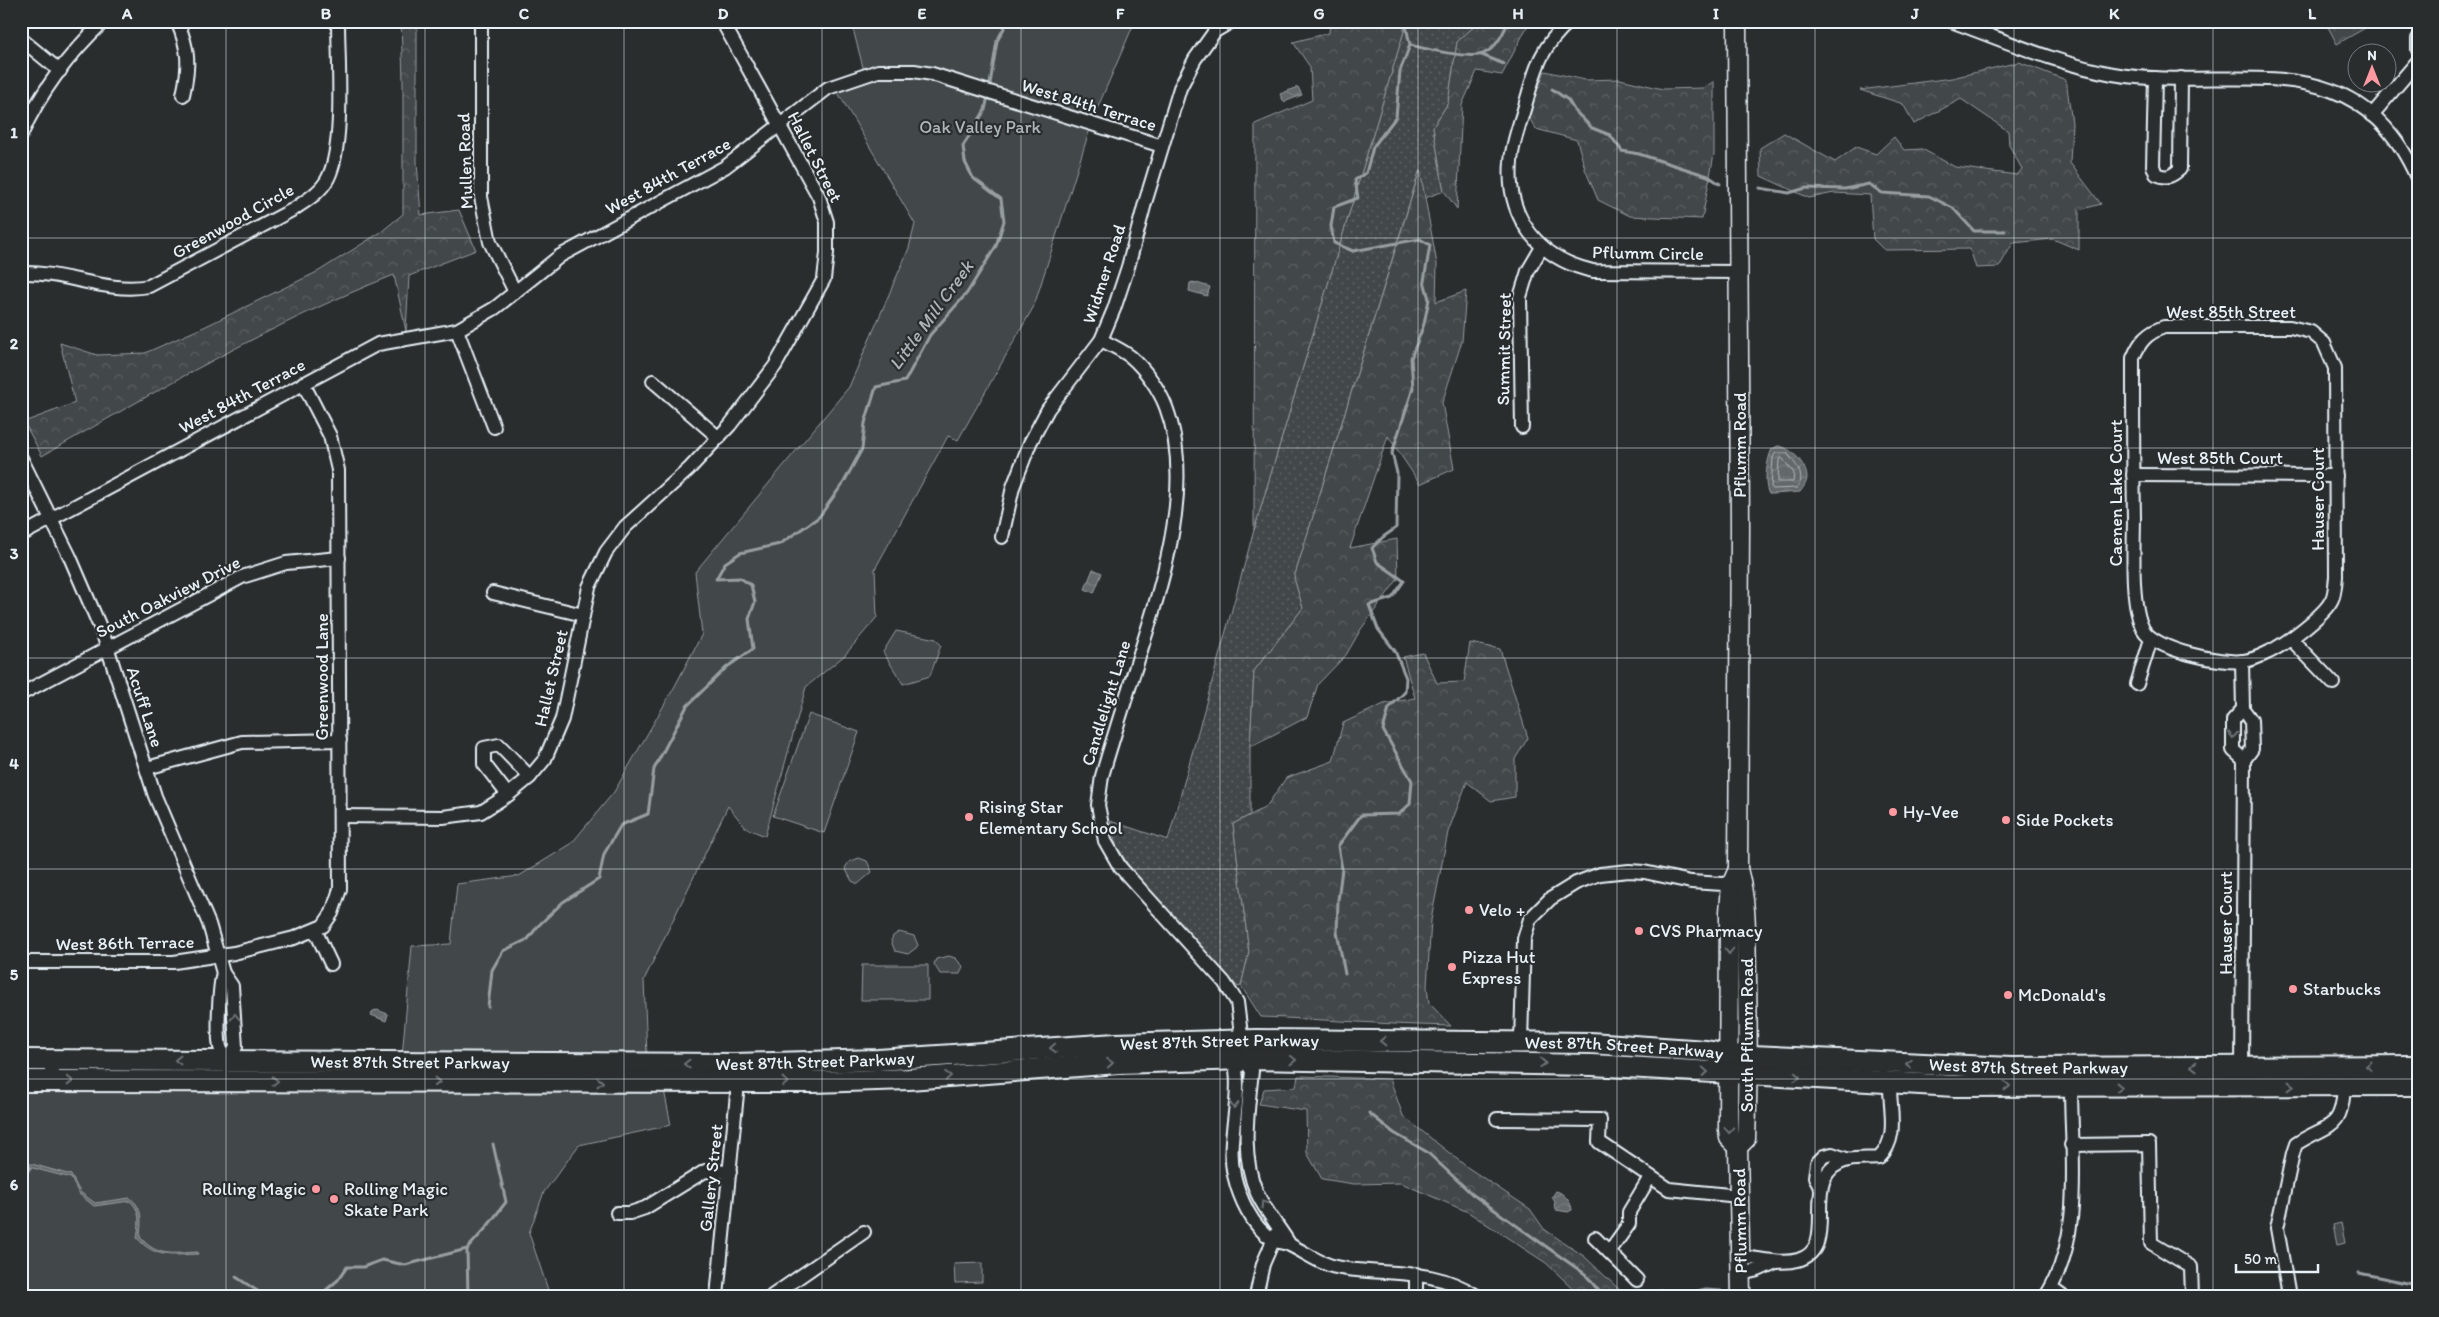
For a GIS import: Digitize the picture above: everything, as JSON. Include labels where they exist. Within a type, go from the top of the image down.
[{"type":"main road","name":"Pflumm Road","points":[[1737,21],[1740,272],[1737,880]]},
{"type":"main road","name":"South Pflumm Road","points":[[1737,880],[1746,918],[1738,1065],[1729,1138],[1738,1147]]},
{"type":"main road","name":"West 87th Street Parkway","points":[[1243,1050],[1521,1041],[1635,1045],[1738,1065],[1890,1082],[1955,1086],[2418,1086]]},
{"type":"main road","points":[[1400,1061],[1412,1053],[1504,1053],[1512,1050],[1521,1041]]},
{"type":"main road","name":"West 87th Street Parkway","points":[[21,1081],[226,1081],[736,1074],[878,1060],[1116,1044],[1243,1050],[1400,1061],[1592,1065],[2011,1068],[2418,1066]]},
{"type":"main road","name":"West 87th Street Parkway","points":[[21,1060],[226,1060],[736,1074]]},
{"type":"main road","name":"Pflumm Road","points":[[1738,1147],[1742,1296]]},
{"type":"street","points":[[21,135],[31,114],[60,71],[104,21]]},
{"type":"street","points":[[177,21],[186,42],[189,69],[183,95]]},
{"type":"street","name":"Greenwood Circle","points":[[21,274],[59,276],[102,286],[133,288],[149,286],[294,209],[316,194],[328,179],[336,156],[338,21]]},
{"type":"street","name":"Mullen Road","points":[[481,21],[481,197],[490,242],[514,292]]},
{"type":"street","name":"Hallet Street","points":[[530,777],[544,759],[562,719],[588,587],[606,552],[626,527],[689,469],[718,438],[775,366],[824,279],[828,222],[819,197],[738,46],[722,21]]},
{"type":"street","name":"Widmer Road","points":[[1002,537],[1012,487],[1030,443],[1048,410],[1101,340],[1128,267],[1180,88],[1195,60],[1215,31],[1232,21]]},
{"type":"street","name":"Pflumm Circle","points":[[1570,21],[1549,40],[1535,69],[1511,160],[1510,178],[1513,198],[1527,229],[1542,247],[1568,263],[1593,271],[1740,272]]},
{"type":"street","points":[[1951,21],[2068,63],[2114,74],[2155,78],[2301,81],[2324,87],[2344,95],[2372,115],[2397,141],[2409,159],[2418,180]]},
{"type":"street","points":[[21,39],[60,71]]},
{"type":"street","points":[[2418,39],[2418,50]]},
{"type":"street","points":[[2372,115],[2418,61]]},
{"type":"street","name":"West 84th Terrace","points":[[21,534],[378,344],[457,330],[495,308],[560,256],[725,167],[780,126],[811,99],[828,88],[878,71],[914,71],[1162,146]]},
{"type":"street","points":[[2155,78],[2153,166],[2156,174],[2164,177],[2173,176],[2180,169],[2181,78]]},
{"type":"street","name":"Summit Street","points":[[1522,427],[1520,297],[1528,271],[1542,247]]},
{"type":"street","name":"West 85th Street","points":[[2139,344],[2150,332],[2164,327],[2290,328],[2311,332],[2324,343]]},
{"type":"street","points":[[457,330],[494,427]]},
{"type":"street","name":"Candlelight Lane","points":[[1101,340],[1130,357],[1151,380],[1166,406],[1174,439],[1176,472],[1176,514],[1169,553],[1102,776],[1098,805],[1105,841],[1120,867],[1224,982],[1237,1002],[1243,1050],[1252,1070],[1247,1134],[1250,1172],[1258,1195],[1290,1245]]},
{"type":"street","name":"Hauser Court","points":[[2242,1086],[2244,760],[2252,749],[2251,720],[2243,709],[2242,662],[2255,659],[2291,639],[2327,608],[2332,599],[2336,577],[2335,368],[2324,343]]},
{"type":"street","name":"Caenen Lake Court","points":[[2139,344],[2133,358],[2135,587],[2139,619],[2144,631],[2151,638]]},
{"type":"street","points":[[653,381],[718,438]]},
{"type":"street","name":"Greenwood Lane","points":[[303,383],[330,436],[337,459],[341,816],[340,889],[338,901],[323,926],[315,930]]},
{"type":"street","name":"Acuff Lane","points":[[21,458],[52,518],[107,648],[170,834],[203,909],[219,956],[223,973],[219,988],[220,1047],[226,1060],[226,1081]]},
{"type":"street","name":"West 85th Court","points":[[2134,475],[2336,476]]},
{"type":"street","name":"South Oakview Drive","points":[[21,694],[242,577],[286,563],[339,558]]},
{"type":"street","name":"Hallet Street","points":[[493,594],[583,615]]},
{"type":"street","points":[[2137,684],[2151,638],[2192,656],[2242,662]]},
{"type":"street","points":[[2291,639],[2333,683]]},
{"type":"street","name":"Hauser Court","points":[[2243,709],[2233,720],[2233,750],[2244,760]]},
{"type":"street","points":[[147,768],[242,742],[340,740]]},
{"type":"street","points":[[341,816],[443,817],[481,812],[508,795],[530,777],[499,745],[484,748],[484,764],[508,795]]},
{"type":"street","points":[[1521,1041],[1524,939],[1530,919],[1550,898],[1576,883],[1600,874],[1629,871],[1644,872],[1691,882],[1737,880]]},
{"type":"street","points":[[315,930],[331,964]]},
{"type":"street","name":"West 86th Terrace","points":[[21,962],[174,962],[219,956],[294,938],[315,930]]},
{"type":"street","name":"Candlelight Lane","points":[[1243,1050],[1236,1070],[1232,1156],[1234,1176],[1241,1198],[1257,1225],[1272,1240],[1290,1245],[1316,1260],[1341,1268],[1416,1274],[1445,1280],[1477,1296]]},
{"type":"street","name":"Gallery Street","points":[[717,1296],[730,1172],[736,1074]]},
{"type":"street","points":[[1741,1266],[1758,1270],[1776,1262],[1798,1260],[1812,1254],[1819,1240],[1821,1188],[1827,1175],[1838,1164],[1848,1160],[1878,1158],[1888,1148],[1892,1134],[1890,1082]]},
{"type":"street","points":[[2289,1296],[2277,1228],[2293,1153],[2296,1144],[2336,1121],[2341,1113],[2344,1086]]},
{"type":"street","points":[[2062,1296],[2048,1292],[2064,1259],[2070,1230],[2071,1087]]},
{"type":"street","points":[[1497,1119],[1600,1120],[1599,1142],[1669,1190],[1740,1196]]},
{"type":"street","points":[[2071,1145],[2148,1144],[2151,1243],[2191,1267],[2192,1296]]},
{"type":"street","points":[[617,1213],[630,1213],[645,1208],[705,1171],[730,1172]]},
{"type":"street","points":[[1234,1176],[1250,1172]]},
{"type":"street","points":[[1609,1252],[1628,1224],[1629,1212],[1650,1176]]},
{"type":"street","points":[[1256,1296],[1263,1264],[1272,1240],[1280,1228]]},
{"type":"street","points":[[772,1296],[864,1232]]},
{"type":"street","points":[[1595,1238],[1637,1280]]},
{"type":"street","points":[[1416,1274],[1416,1296]]},
{"type":"green space","points":[[401,21],[417,21],[417,162],[421,215],[459,210],[476,250],[409,276],[406,331],[394,275],[303,314],[259,336],[42,456],[24,422],[75,403],[60,343],[97,355],[145,353],[204,327],[319,271],[381,232],[403,214]]},
{"type":"green space","name":"Oak Valley Park","points":[[851,21],[1135,21],[1094,116],[1034,306],[958,440],[948,436],[875,569],[877,617],[845,655],[806,687],[765,836],[746,828],[728,806],[644,980],[647,1056],[402,1056],[412,946],[451,944],[457,884],[519,876],[571,844],[614,792],[675,686],[702,634],[695,572],[849,387],[909,248],[915,224],[837,91],[866,79]]},
{"type":"green space","points":[[1330,21],[1407,21],[1254,530],[1255,124],[1312,100],[1310,67],[1293,42],[1329,33]]},
{"type":"green space","points":[[1407,21],[1480,21],[1457,42],[1448,103],[1433,127],[1444,191],[1425,198],[1419,172],[1294,578],[1303,608],[1254,671],[1250,747],[1250,815],[1233,824],[1249,952],[1241,986],[1238,987],[1132,871],[1116,845],[1110,821],[1168,840],[1254,530]]},
{"type":"green space","points":[[1480,21],[1530,21],[1502,75],[1477,71],[1462,105],[1457,209],[1444,191],[1433,127],[1448,103],[1457,42]]},
{"type":"green space","points":[[2242,21],[2362,21],[2367,27],[2337,44],[2328,27]]},
{"type":"green space","points":[[2019,62],[2066,80],[2072,123],[2070,163],[2101,204],[2079,210],[2079,250],[2053,239],[2013,243],[1999,267],[1976,268],[1970,249],[1884,250],[1873,239],[1870,195],[1834,193],[1809,198],[1761,176],[1760,148],[1784,133],[1835,162],[1856,147],[1876,154],[1894,137],[1904,150],[1922,149],[1955,167],[2017,175],[2022,169],[2009,145],[2008,131],[1961,99],[1914,124],[1903,104],[1860,90],[1952,78]]},
{"type":"green space","points":[[1545,71],[1585,80],[1620,79],[1663,89],[1704,88],[1714,81],[1714,154],[1702,219],[1630,216],[1598,200],[1585,169],[1577,140],[1536,129],[1527,115]]},
{"type":"green space","points":[[1420,170],[1437,264],[1436,302],[1466,291],[1462,341],[1442,403],[1454,469],[1420,484],[1388,436],[1350,548],[1397,539],[1398,579],[1361,629],[1346,655],[1318,684],[1307,717],[1250,747],[1254,671],[1303,608],[1294,578]]},
{"type":"green space","points":[[896,631],[936,639],[941,645],[930,676],[903,684],[883,652]]},
{"type":"green space","points":[[1470,643],[1500,649],[1528,738],[1515,759],[1515,797],[1491,801],[1467,782],[1448,832],[1431,920],[1427,987],[1429,1003],[1451,1026],[1261,1017],[1241,986],[1249,952],[1233,824],[1266,807],[1286,778],[1333,761],[1343,723],[1384,704],[1415,698],[1403,657],[1423,653],[1437,683],[1464,682]]},
{"type":"green space","points":[[809,714],[859,732],[824,833],[773,816]]},
{"type":"green space","points":[[859,858],[867,861],[872,872],[858,884],[852,881],[845,868],[849,862]]},
{"type":"green space","points":[[899,932],[914,936],[918,945],[908,954],[895,951],[891,941],[893,936]]},
{"type":"green space","points":[[949,956],[955,958],[963,966],[960,974],[940,974],[934,964],[936,959]]},
{"type":"green space","points":[[862,965],[928,965],[928,1000],[861,1000]]},
{"type":"green space","points":[[1298,1076],[1390,1079],[1403,1116],[1467,1167],[1530,1209],[1544,1229],[1585,1257],[1626,1296],[1581,1296],[1546,1263],[1468,1212],[1401,1183],[1354,1184],[1322,1179],[1307,1153],[1306,1111],[1259,1104],[1264,1089],[1296,1087]]},
{"type":"green space","points":[[664,1090],[671,1125],[579,1145],[544,1192],[529,1233],[550,1296],[21,1296],[21,1091]]},
{"type":"green space","points":[[2341,1223],[2345,1243],[2337,1245],[2333,1225]]},
{"type":"green space","points":[[982,1263],[982,1282],[955,1283],[954,1264]]},
{"type":"green space","points":[[1662,1289],[1681,1296],[1642,1296]]},
{"type":"water","points":[[1298,87],[1302,95],[1284,102],[1280,94]]},
{"type":"water","points":[[1193,282],[1210,287],[1207,296],[1189,291],[1190,283]]},
{"type":"water","points":[[1778,446],[1788,449],[1793,453],[1804,467],[1807,479],[1800,492],[1769,494],[1767,490],[1767,465],[1772,449]]},
{"type":"water","points":[[1093,569],[1102,573],[1094,593],[1085,589]]},
{"type":"water","points":[[377,1010],[388,1014],[386,1021],[371,1015],[373,1011]]},
{"type":"water","points":[[21,1161],[71,1175],[80,1192],[95,1203],[130,1198],[140,1211],[140,1237],[147,1244],[166,1253],[198,1252],[198,1254],[165,1254],[151,1250],[137,1238],[138,1214],[130,1201],[94,1206],[79,1194],[71,1178],[21,1165]]},
{"type":"water","points":[[1556,1191],[1567,1198],[1572,1210],[1568,1212],[1556,1210],[1552,1197]]},
{"type":"waterway","name":"Little Mill Creek","points":[[989,90],[997,41],[1008,21]]},
{"type":"waterway","points":[[1345,974],[1337,932],[1338,900],[1342,869],[1338,846],[1361,815],[1399,814],[1410,804],[1412,781],[1383,730],[1389,708],[1405,692],[1406,678],[1395,651],[1378,629],[1369,605],[1392,598],[1404,581],[1377,562],[1372,548],[1396,528],[1397,473],[1392,453],[1413,388],[1411,358],[1424,324],[1429,299],[1424,281],[1430,245],[1420,239],[1353,251],[1334,243],[1331,226],[1334,207],[1358,198],[1355,180],[1366,173],[1373,147],[1396,117],[1400,71],[1410,45],[1405,21]]},
{"type":"waterway","points":[[1410,45],[1458,54],[1483,54],[1496,44],[1509,21]]},
{"type":"waterway","points":[[1482,55],[1504,64]]},
{"type":"waterway","points":[[1552,89],[1568,100],[1574,110],[1592,128],[1610,135],[1622,151],[1639,154],[1708,176],[1720,184]]},
{"type":"waterway","name":"Little Mill Creek","points":[[488,1007],[492,970],[503,951],[528,939],[538,926],[563,902],[599,879],[604,854],[621,825],[648,814],[654,769],[687,706],[727,667],[753,649],[749,619],[755,602],[751,585],[740,578],[716,579],[725,563],[740,553],[780,544],[819,517],[844,482],[862,449],[865,423],[876,387],[905,381],[930,335],[967,293],[996,246],[1004,221],[1001,199],[973,178],[965,162],[963,146],[985,110],[988,96]]},
{"type":"waterway","points":[[1760,188],[1789,193],[1806,188],[1845,189],[1869,184],[1882,193],[1929,196],[1953,208],[1974,231],[2005,231]]},
{"type":"waterway","points":[[1369,1113],[1394,1133],[1427,1152],[1472,1194],[1585,1274],[1603,1296]]},
{"type":"waterway","points":[[468,1296],[467,1249],[506,1202],[493,1144]]},
{"type":"waterway","points":[[21,1183],[30,1167]]},
{"type":"waterway","points":[[319,1296],[338,1280],[347,1267],[363,1267],[382,1260],[405,1265],[467,1249]]},
{"type":"waterway","points":[[2359,1273],[2412,1284]]},
{"type":"waterway","points":[[236,1277],[265,1296]]},
{"type":"waterway","points":[[1679,1296],[1706,1290],[1721,1291]]},
{"type":"waterway","points":[[1765,1292],[1774,1296]]},
{"type":"place","name":"Hy-Vee","points":[[1893,812]]},
{"type":"place","name":"Rising Star Elementary School","points":[[969,817]]},
{"type":"place","name":"Side Pockets","points":[[2006,820]]},
{"type":"place","name":"Velo +","points":[[1469,910]]},
{"type":"place","name":"CVS Pharmacy","points":[[1639,931]]},
{"type":"place","name":"Pizza Hut Express","points":[[1452,967]]},
{"type":"place","name":"Starbucks","points":[[2293,989]]},
{"type":"place","name":"McDonald's","points":[[2008,995]]},
{"type":"place","name":"Rolling Magic","points":[[316,1189]]},
{"type":"place","name":"Rolling Magic Skate Park","points":[[334,1199]]}]
